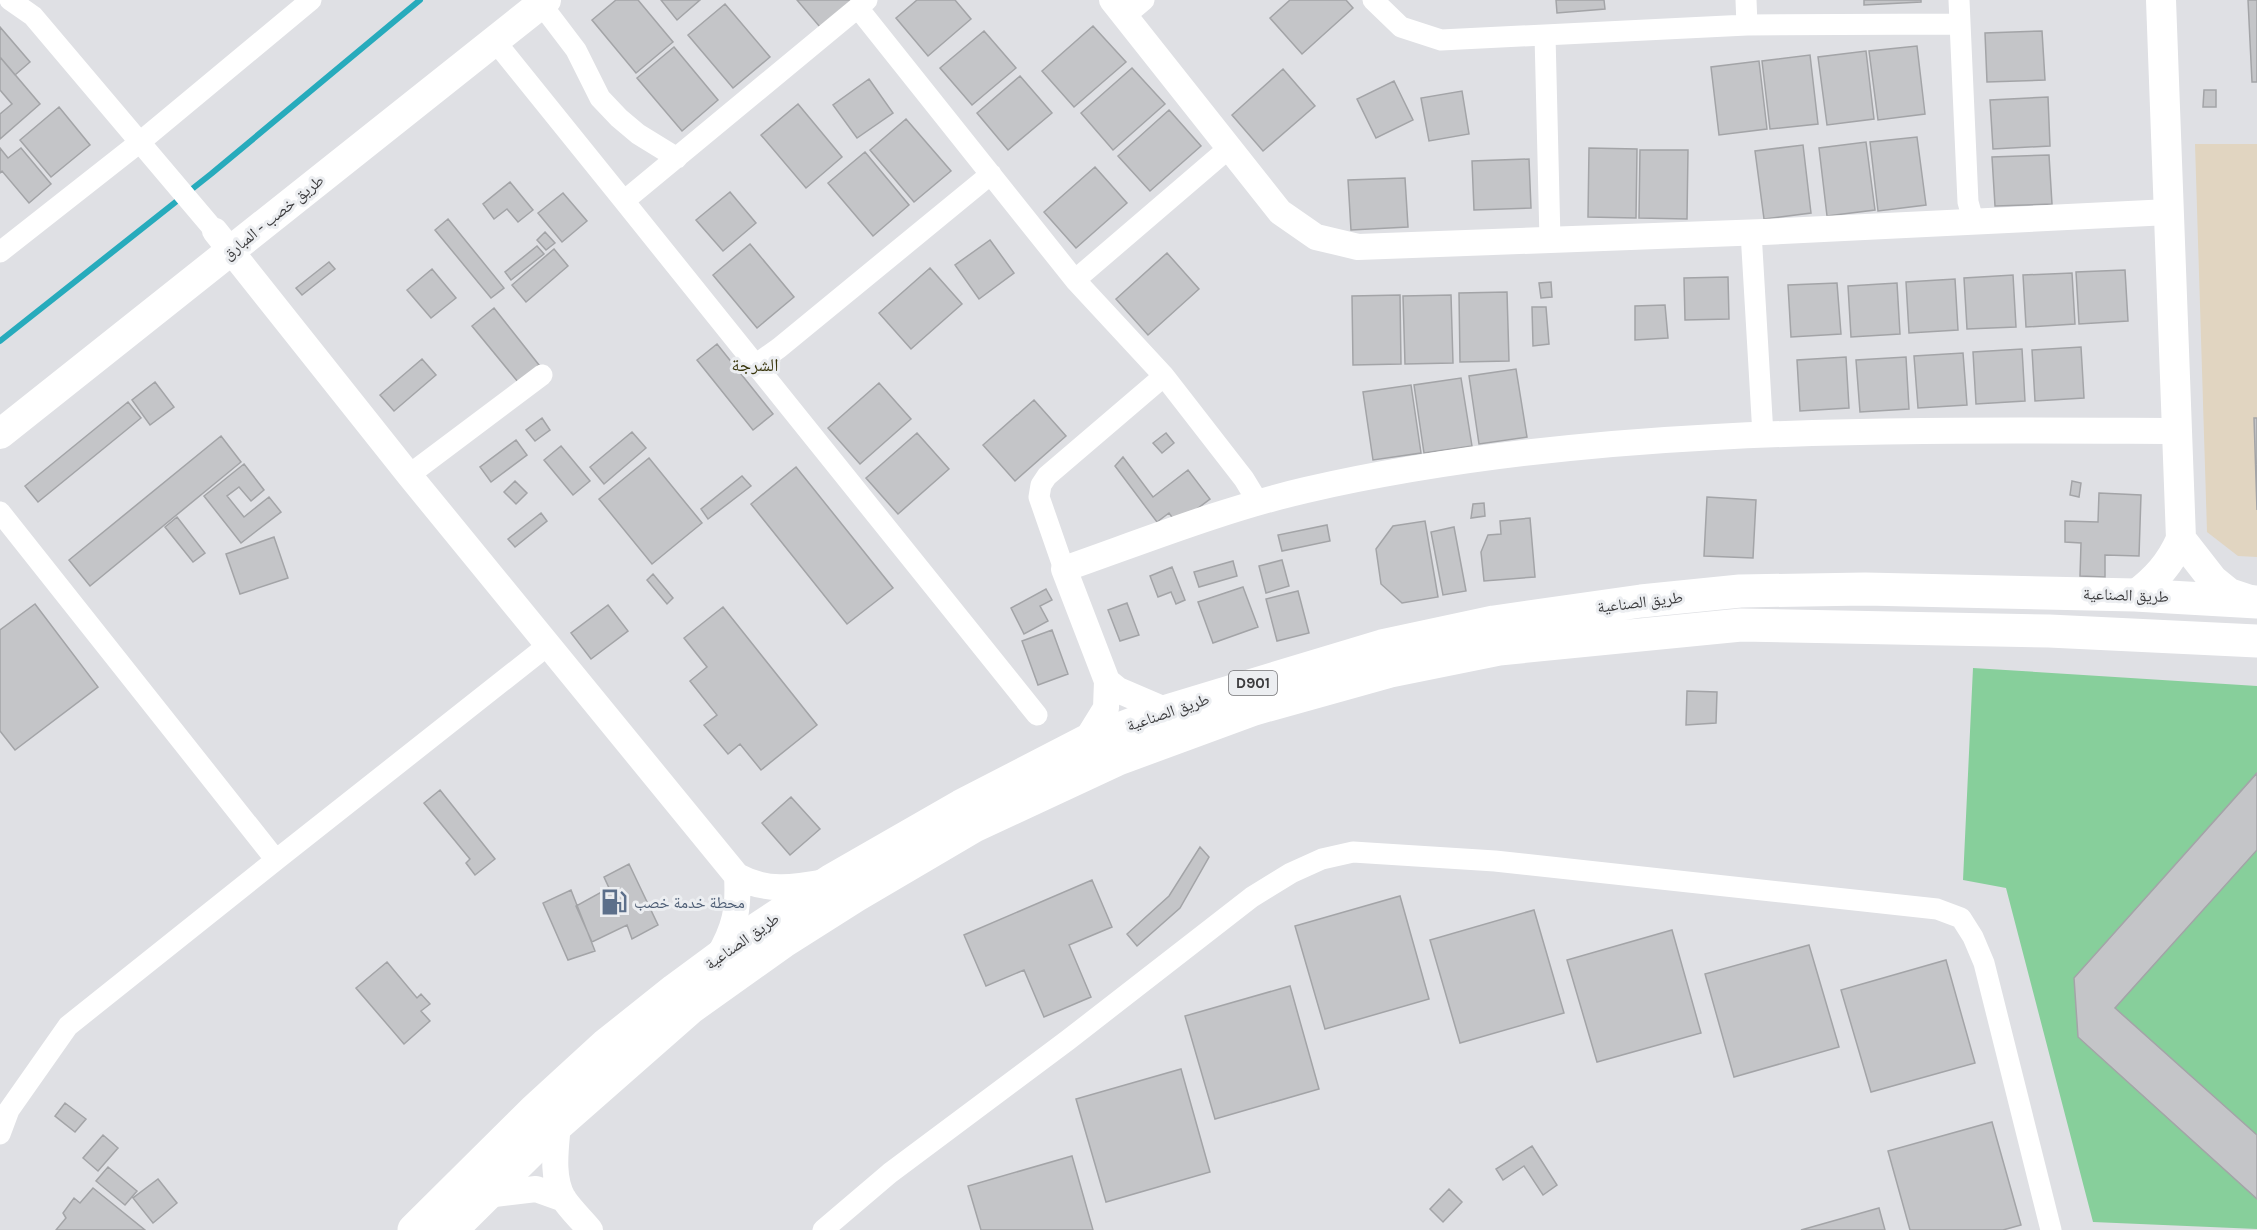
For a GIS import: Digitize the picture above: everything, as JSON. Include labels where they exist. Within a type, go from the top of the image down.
[{"type":"highway","name":"طريق الصناعية","points":[[414,1230],[606,1045],[718,957],[832,880],[961,806],[1085,742],[1167,711],[1382,646],[1494,622],[1641,601],[1740,591],[1865,589],[2135,595],[2255,602]]},
{"type":"highway","name":"طريق الصناعية","points":[[451,1230],[558,1124],[690,1008],[784,941],[974,826],[1118,759],[1276,703],[1390,671],[1499,648],[1741,625],[2049,631],[2257,642]]},
{"type":"main road","points":[[2135,595],[2167,567],[2181,539],[2161,0]]},
{"type":"main road","name":"طريق خصب - المبارق","points":[[0,434],[223,241],[544,2]]},
{"type":"main road","points":[[2181,539],[2212,580],[2229,593],[2255,602]]},
{"type":"street","points":[[10,0],[33,16],[223,241],[409,476],[737,876],[751,884],[768,888],[806,886],[832,880]]},
{"type":"street","points":[[0,252],[140,142],[311,0]]},
{"type":"street","points":[[1373,0],[1401,27],[1440,40],[1746,25],[1960,24]]},
{"type":"street","points":[[1746,0],[1746,25]]},
{"type":"street","points":[[1959,0],[1968,202],[1972,220]]},
{"type":"street","points":[[544,2],[576,50],[600,98],[638,134],[677,158]]},
{"type":"street","points":[[624,201],[863,4],[991,174],[1075,280],[1164,376],[1244,479],[1258,502]]},
{"type":"street","points":[[1127,5],[1229,148],[1280,212],[1316,237],[1358,248],[2169,212]]},
{"type":"street","points":[[1545,35],[1550,240]]},
{"type":"street","points":[[494,40],[1037,715]]},
{"type":"street","points":[[1075,280],[1229,148]]},
{"type":"street","points":[[755,365],[788,341],[991,174]]},
{"type":"street","points":[[1751,232],[1763,435]]},
{"type":"street","points":[[409,476],[542,375]]},
{"type":"street","points":[[1085,742],[1106,708],[1107,681],[1039,498],[1041,485],[1047,476],[1164,376]]},
{"type":"street","points":[[1064,569],[1258,502],[1309,489],[1476,458],[1618,444],[1763,435],[1989,430],[2176,431]]},
{"type":"street","points":[[0,512],[276,860]]},
{"type":"street","points":[[0,1134],[9,1110],[68,1026],[547,646]]},
{"type":"street","points":[[1107,681],[1118,690],[1167,711]]},
{"type":"street","points":[[823,1230],[890,1173],[1068,1040],[1252,897],[1291,873],[1322,859],[1353,852],[1495,861],[1937,909],[1962,918],[1984,963],[2051,1230]]},
{"type":"street","points":[[718,957],[729,939],[736,919],[737,876]]},
{"type":"street","points":[[558,1124],[556,1173],[558,1184],[564,1199],[590,1230]]},
{"type":"street","points":[[486,1195],[536,1189],[564,1199]]},
{"type":"shaded area","points":[[2195,144],[2257,144],[2257,557],[2238,556],[2207,532]]},
{"type":"green space","points":[[1973,668],[2257,686],[2257,1229],[2093,1222],[2006,888],[1963,880]]},
{"type":"building","points":[[616,0],[638,0],[673,42],[636,73],[592,20]]},
{"type":"building","points":[[661,0],[700,0],[677,20]]},
{"type":"building","points":[[797,0],[852,0],[820,27]]},
{"type":"building","points":[[917,0],[955,0],[971,19],[928,56],[896,18]]},
{"type":"building","points":[[1290,0],[1346,0],[1353,8],[1302,54],[1270,18]]},
{"type":"building","points":[[1556,0],[1604,0],[1605,9],[1557,13]]},
{"type":"building","points":[[1864,0],[1921,0],[1921,2],[1864,5]]},
{"type":"building","points":[[2248,0],[2257,0],[2257,82],[2252,82]]},
{"type":"building","points":[[725,4],[770,57],[733,88],[688,35]]},
{"type":"building","points":[[1093,26],[1126,62],[1074,107],[1042,71]]},
{"type":"building","points":[[0,27],[30,62],[15,75],[0,57]]},
{"type":"building","points":[[984,31],[1016,68],[972,105],[940,68]]},
{"type":"building","points":[[2042,31],[2045,80],[1987,82],[1985,33]]},
{"type":"building","points":[[1917,46],[1925,114],[1878,120],[1869,51]]},
{"type":"building","points":[[674,47],[718,100],[682,131],[637,78]]},
{"type":"building","points":[[1866,51],[1874,119],[1827,125],[1818,57]]},
{"type":"building","points":[[1810,55],[1818,124],[1770,129],[1762,61]]},
{"type":"building","points":[[0,57],[40,104],[0,139],[0,114],[12,104],[0,90]]},
{"type":"building","points":[[1759,61],[1767,129],[1719,135],[1711,67]]},
{"type":"building","points":[[1132,68],[1165,104],[1113,150],[1081,113]]},
{"type":"building","points":[[1283,69],[1315,106],[1263,151],[1232,115]]},
{"type":"building","points":[[1020,76],[1052,113],[1008,150],[977,113]]},
{"type":"building","points":[[869,79],[893,113],[857,138],[833,105]]},
{"type":"building","points":[[1394,81],[1413,120],[1376,138],[1357,99]]},
{"type":"building","points":[[2204,90],[2216,90],[2216,107],[2203,107]]},
{"type":"building","points":[[1462,91],[1469,134],[1429,141],[1421,98]]},
{"type":"building","points":[[2048,97],[2050,146],[1993,149],[1990,100]]},
{"type":"building","points":[[798,104],[842,157],[806,188],[761,135]]},
{"type":"building","points":[[59,107],[90,145],[51,177],[20,140]]},
{"type":"building","points":[[1169,110],[1201,146],[1150,191],[1118,156]]},
{"type":"building","points":[[906,119],[951,171],[914,202],[870,150]]},
{"type":"building","points":[[1917,137],[1926,205],[1878,211],[1870,142]]},
{"type":"building","points":[[1866,142],[1875,210],[1827,216],[1819,148]]},
{"type":"building","points":[[1803,145],[1811,213],[1764,219],[1755,151]]},
{"type":"building","points":[[0,148],[8,158],[21,148],[51,184],[29,203],[2,171],[0,173]]},
{"type":"building","points":[[1589,148],[1637,149],[1636,218],[1588,217]]},
{"type":"building","points":[[1640,150],[1688,150],[1687,219],[1639,218]]},
{"type":"building","points":[[865,152],[909,205],[873,236],[828,183]]},
{"type":"building","points":[[2049,155],[2052,204],[1995,206],[1992,157]]},
{"type":"building","points":[[1529,159],[1531,208],[1474,210],[1472,161]]},
{"type":"building","points":[[1095,167],[1127,203],[1076,248],[1044,212]]},
{"type":"building","points":[[1405,178],[1408,227],[1351,230],[1348,180]]},
{"type":"building","points":[[510,182],[533,210],[518,222],[507,209],[494,219],[483,204]]},
{"type":"building","points":[[730,192],[756,223],[723,251],[696,220]]},
{"type":"building","points":[[563,193],[587,221],[562,242],[538,213]]},
{"type":"building","points":[[448,219],[504,288],[491,298],[435,230]]},
{"type":"building","points":[[545,232],[555,243],[546,250],[537,240]]},
{"type":"building","points":[[990,240],[1014,273],[979,299],[955,265]]},
{"type":"building","points":[[750,244],[794,297],[757,328],[713,275]]},
{"type":"building","points":[[537,246],[544,254],[511,280],[505,272]]},
{"type":"building","points":[[554,249],[568,266],[526,302],[512,285]]},
{"type":"building","points":[[1167,253],[1199,289],[1148,335],[1116,299]]},
{"type":"building","points":[[329,262],[335,269],[302,295],[296,288]]},
{"type":"building","points":[[930,268],[962,304],[911,349],[879,313]]},
{"type":"building","points":[[432,269],[456,298],[431,318],[407,290]]},
{"type":"building","points":[[2125,270],[2128,321],[2079,324],[2076,272]]},
{"type":"building","points":[[2072,273],[2075,324],[2026,327],[2023,275]]},
{"type":"building","points":[[2013,275],[2016,327],[1967,329],[1964,278]]},
{"type":"building","points":[[1728,277],[1729,319],[1685,320],[1684,278]]},
{"type":"building","points":[[1955,279],[1958,330],[1909,333],[1906,282]]},
{"type":"building","points":[[1551,282],[1552,297],[1541,298],[1539,283]]},
{"type":"building","points":[[1837,283],[1841,334],[1791,337],[1788,285]]},
{"type":"building","points":[[1897,283],[1900,334],[1851,337],[1848,286]]},
{"type":"building","points":[[1507,292],[1509,361],[1460,362],[1459,293]]},
{"type":"building","points":[[1400,295],[1401,364],[1353,365],[1352,296]]},
{"type":"building","points":[[1451,295],[1453,363],[1405,364],[1403,296]]},
{"type":"building","points":[[1665,305],[1668,338],[1635,340],[1635,306]]},
{"type":"building","points":[[1532,307],[1546,307],[1549,344],[1533,346]]},
{"type":"building","points":[[494,308],[539,365],[518,382],[472,326]]},
{"type":"building","points":[[717,344],[773,414],[753,430],[697,360]]},
{"type":"building","points":[[2081,347],[2084,398],[2035,401],[2032,350]]},
{"type":"building","points":[[2022,349],[2025,401],[1976,404],[1973,352]]},
{"type":"building","points":[[1963,353],[1967,405],[1918,408],[1914,356]]},
{"type":"building","points":[[1846,357],[1849,408],[1800,411],[1797,360]]},
{"type":"building","points":[[1906,357],[1909,409],[1860,412],[1856,360]]},
{"type":"building","points":[[422,359],[436,375],[394,411],[380,395]]},
{"type":"building","points":[[1516,369],[1527,437],[1479,444],[1469,376]]},
{"type":"building","points":[[1461,378],[1472,446],[1424,453],[1414,385]]},
{"type":"building","points":[[155,382],[174,407],[150,425],[132,400]]},
{"type":"building","points":[[879,383],[911,419],[860,464],[828,428]]},
{"type":"building","points":[[1411,385],[1421,453],[1373,460],[1363,392]]},
{"type":"building","points":[[1034,400],[1066,436],[1015,481],[983,445]]},
{"type":"building","points":[[128,402],[141,418],[38,502],[25,486]]},
{"type":"building","points":[[542,418],[550,430],[535,441],[526,430]]},
{"type":"building","points":[[2254,418],[2257,418],[2257,510]]},
{"type":"building","points":[[632,432],[646,448],[604,484],[590,467]]},
{"type":"building","points":[[917,433],[949,469],[898,514],[866,478]]},
{"type":"building","points":[[1166,433],[1174,443],[1162,453],[1153,443]]},
{"type":"building","points":[[221,436],[241,462],[90,586],[69,560]]},
{"type":"building","points":[[516,440],[527,455],[491,482],[480,467]]},
{"type":"building","points":[[561,446],[590,481],[573,495],[544,460]]},
{"type":"building","points":[[1123,457],[1153,497],[1188,470],[1210,499],[1177,524],[1169,513],[1157,522],[1115,466]]},
{"type":"building","points":[[649,458],[702,523],[652,564],[599,499]]},
{"type":"building","points":[[244,464],[264,490],[251,501],[239,487],[227,496],[244,517],[269,497],[281,512],[241,543],[204,496]]},
{"type":"building","points":[[796,467],[893,588],[847,624],[751,504]]},
{"type":"building","points":[[742,476],[751,486],[708,519],[701,509]]},
{"type":"building","points":[[515,481],[527,493],[516,504],[504,492]]},
{"type":"building","points":[[2072,481],[2081,483],[2079,497],[2070,495]]},
{"type":"building","points":[[2099,493],[2141,495],[2139,556],[2105,555],[2105,577],[2080,576],[2081,543],[2065,542],[2065,521],[2098,522]]},
{"type":"building","points":[[1707,497],[1756,500],[1753,558],[1704,556]]},
{"type":"building","points":[[1484,503],[1485,516],[1471,518],[1473,504]]},
{"type":"building","points":[[541,513],[547,521],[515,547],[508,539]]},
{"type":"building","points":[[177,517],[205,553],[193,562],[165,527]]},
{"type":"building","points":[[1530,518],[1535,577],[1484,581],[1481,552],[1488,535],[1501,534],[1500,521]]},
{"type":"building","points":[[1425,521],[1438,597],[1402,603],[1381,584],[1376,549],[1393,526]]},
{"type":"building","points":[[1327,525],[1330,541],[1282,551],[1278,535]]},
{"type":"building","points":[[1454,527],[1466,591],[1443,595],[1431,532]]},
{"type":"building","points":[[274,537],[288,578],[240,594],[226,554]]},
{"type":"building","points":[[1282,560],[1289,586],[1266,593],[1259,566]]},
{"type":"building","points":[[1233,561],[1237,576],[1199,587],[1194,572]]},
{"type":"building","points":[[1172,567],[1185,600],[1176,604],[1171,592],[1158,597],[1150,576]]},
{"type":"building","points":[[653,574],[673,598],[667,604],[647,580]]},
{"type":"building","points":[[1243,587],[1258,627],[1213,643],[1198,602]]},
{"type":"building","points":[[1046,589],[1052,600],[1040,606],[1048,621],[1024,634],[1011,608]]},
{"type":"building","points":[[1298,591],[1309,633],[1277,641],[1266,599]]},
{"type":"building","points":[[1127,603],[1139,635],[1120,641],[1108,610]]},
{"type":"building","points":[[35,604],[98,687],[15,750],[0,731],[0,630]]},
{"type":"building","points":[[608,605],[628,631],[591,659],[571,633]]},
{"type":"building","points":[[723,607],[817,725],[761,770],[740,744],[728,754],[704,725],[717,715],[690,681],[707,667],[684,638]]},
{"type":"building","points":[[1052,630],[1068,674],[1038,685],[1022,641]]},
{"type":"building","points":[[1687,691],[1717,692],[1716,723],[1686,725]]},
{"type":"building","points":[[2257,773],[2257,850],[2115,1008],[2257,1135],[2257,1199],[2078,1037],[2074,978]]},
{"type":"building","points":[[440,790],[495,859],[475,875],[466,863],[470,859],[424,803]]},
{"type":"building","points":[[791,797],[820,829],[790,855],[762,823]]},
{"type":"building","points":[[1200,847],[1209,857],[1180,908],[1137,946],[1127,934],[1169,896]]},
{"type":"building","name":"محطة خدمة خصب","points":[[629,864],[658,925],[632,939],[627,925],[592,942],[576,906],[609,888],[604,877]]},
{"type":"building","points":[[1092,880],[1112,927],[1069,945],[1091,997],[1044,1017],[1024,970],[986,986],[964,935]]},
{"type":"building","points":[[571,890],[595,951],[568,960],[543,903]]},
{"type":"building","points":[[1400,896],[1429,999],[1325,1029],[1295,926]]},
{"type":"building","points":[[1534,910],[1564,1013],[1460,1043],[1430,940]]},
{"type":"building","points":[[1672,930],[1701,1033],[1597,1062],[1567,960]]},
{"type":"building","points":[[1809,945],[1839,1047],[1734,1077],[1705,974]]},
{"type":"building","points":[[1946,960],[1975,1063],[1871,1092],[1841,990]]},
{"type":"building","points":[[387,962],[417,998],[421,994],[430,1004],[421,1011],[430,1021],[404,1044],[356,988]]},
{"type":"building","points":[[1290,986],[1319,1089],[1215,1119],[1185,1016]]},
{"type":"building","points":[[1181,1069],[1210,1172],[1106,1202],[1076,1099]]},
{"type":"building","points":[[65,1103],[86,1119],[75,1132],[55,1116]]},
{"type":"building","points":[[1992,1122],[2021,1225],[2003,1230],[1910,1230],[1888,1151]]},
{"type":"building","points":[[103,1135],[118,1148],[98,1171],[83,1158]]},
{"type":"building","points":[[1532,1146],[1557,1185],[1543,1195],[1524,1166],[1503,1180],[1496,1169]]},
{"type":"building","points":[[1072,1156],[1093,1230],[981,1230],[968,1186]]},
{"type":"building","points":[[108,1167],[137,1191],[125,1205],[96,1181]]},
{"type":"building","points":[[158,1179],[177,1203],[153,1223],[133,1198]]},
{"type":"building","points":[[93,1188],[145,1230],[56,1230],[66,1218],[63,1213],[74,1198],[80,1203]]},
{"type":"building","points":[[1449,1189],[1462,1202],[1443,1222],[1430,1209]]},
{"type":"building","points":[[1879,1208],[1885,1230],[1801,1230]]},
{"type":"waterway","points":[[0,341],[211,174],[420,0]]},
{"type":"place","name":"محطة خدمة خصب","points":[[614,902]]},
{"type":"district","name":"الشرجة","points":[[755,365]]}]
